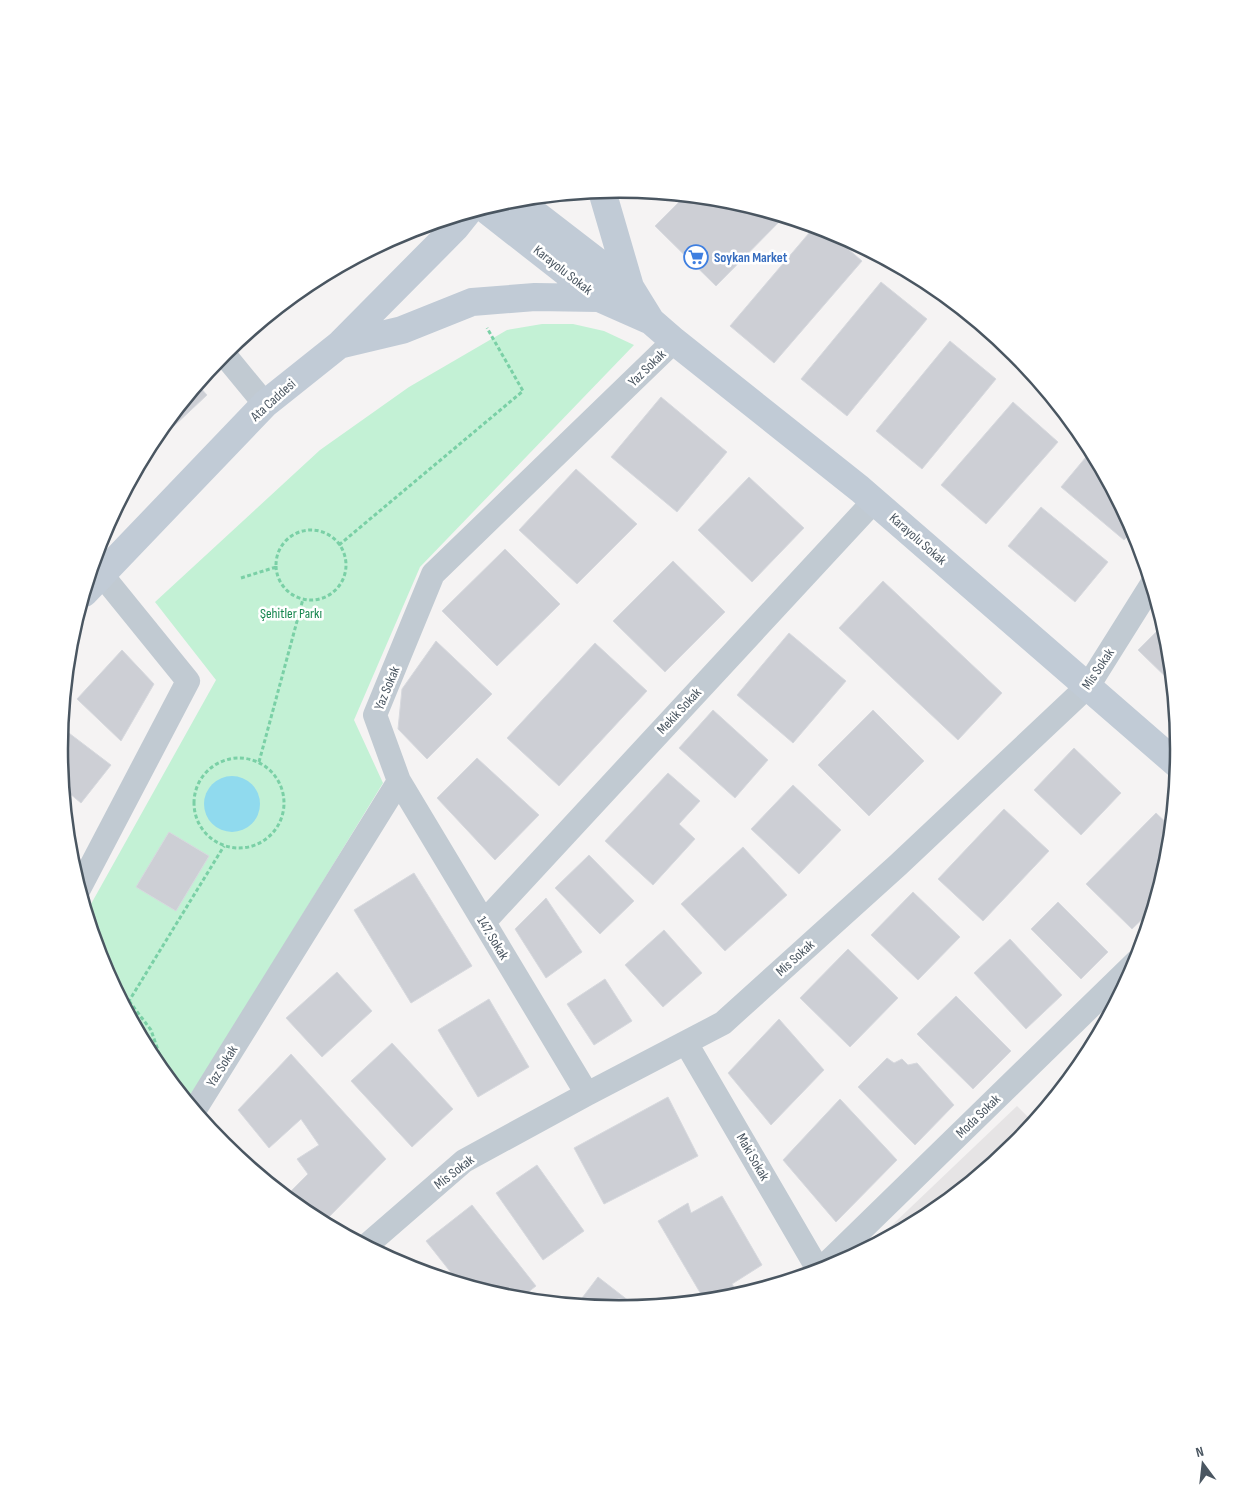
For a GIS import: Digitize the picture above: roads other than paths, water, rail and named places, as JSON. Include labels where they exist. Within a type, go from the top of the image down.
[{"type":"street","points":[[604,198],[630,287]]},
{"type":"street","name":"Karayolu Sokak","points":[[526,207],[630,287],[650,321]]},
{"type":"street","name":"Karayolu Sokak","points":[[491,214],[599,298],[650,321],[874,501],[1170,759]]},
{"type":"street","name":"Ata Caddesi","points":[[96,575],[265,404],[339,345],[460,222]]},
{"type":"street","points":[[339,345],[402,330],[472,302],[535,297],[599,298]]},
{"type":"street","name":"Yaz Sokak","points":[[198,1105],[399,781],[375,715],[433,574],[674,342]]},
{"type":"street","points":[[229,360],[265,404]]},
{"type":"street","name":"Mekik Sokak","points":[[484,922],[874,501]]},
{"type":"street","points":[[83,881],[188,680],[95,580]]},
{"type":"street","name":"Mis Sokak","points":[[371,1242],[464,1161],[587,1094],[724,1023],[905,858],[1088,686],[1147,592]]},
{"type":"street","name":"147. Sokak","points":[[399,781],[587,1094]]},
{"type":"street","name":"Moda Sokak","points":[[833,1258],[1121,977]]},
{"type":"street","name":"Maki Sokak","points":[[686,1042],[815,1265]]},
{"type":"water","points":[[232,776],[243,778],[252,784],[258,793],[260,804],[258,815],[252,824],[243,830],[232,832],[221,830],[212,824],[206,815],[204,804],[206,793],[212,784],[221,778]]},
{"type":"place","name":"Soykan Market","points":[[696,257]]},
{"type":"park label","name":"Şehitler Parkı","points":[[291,613]]}]
